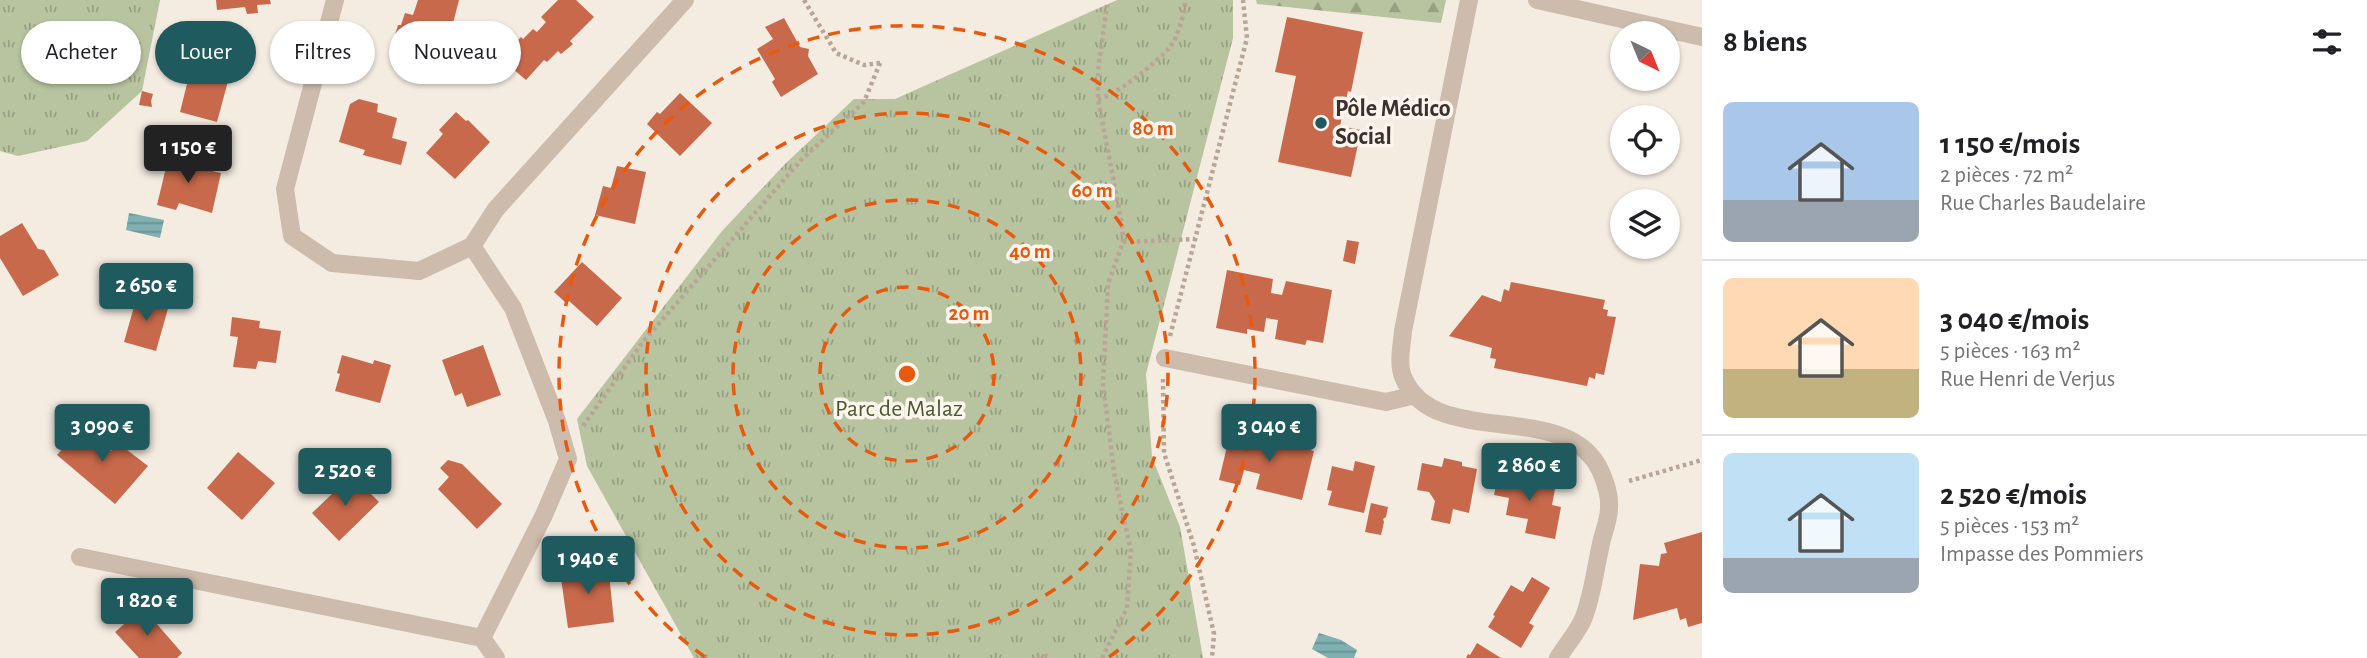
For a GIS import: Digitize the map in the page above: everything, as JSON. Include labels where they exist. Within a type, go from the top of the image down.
[{"type":"street","points":[[335,0],[285,189],[292,236],[332,263],[419,271],[472,246],[496,209],[685,0]]},
{"type":"street","points":[[1469,0],[1403,331],[1403,378],[1423,404],[1440,413],[1548,432],[1575,440],[1595,460],[1608,487],[1609,509],[1583,619],[1558,658]]},
{"type":"street","points":[[1536,0],[1702,37]]},
{"type":"street","points":[[472,246],[513,308],[557,421],[568,459],[544,515],[482,638]]},
{"type":"street","points":[[1165,358],[1386,402],[1415,395]]},
{"type":"street","points":[[80,557],[482,638],[496,658]]},
{"type":"path","points":[[566,449],[642,343],[802,159],[864,102],[880,63],[864,65],[836,53],[804,0]]},
{"type":"path","points":[[1098,99],[1117,92],[1172,46],[1186,7],[1185,0]]},
{"type":"path","points":[[1243,0],[1247,38]]},
{"type":"path","points":[[1102,658],[1127,608],[1131,551],[1115,478],[1103,385],[1108,284],[1123,242],[1098,99],[1098,70],[1107,5]]},
{"type":"path","points":[[1123,242],[1195,239]]},
{"type":"path","points":[[1608,487],[1702,460]]},
{"type":"path","points":[[1037,658],[1050,658]]},
{"type":"green space","points":[[0,0],[160,0],[142,91],[87,141],[18,156],[0,151]]},
{"type":"green space","name":"Parc de Malaz","points":[[1117,0],[1233,0],[1233,38],[1146,374],[1152,457],[1180,527],[1203,658],[694,658],[587,466],[577,419],[722,231],[785,164],[854,99],[895,99]]},
{"type":"green space","points":[[1256,0],[1446,0],[1441,23],[1257,4]]},
{"type":"water","points":[[129,213],[164,220],[160,238],[126,230]]},
{"type":"water","points":[[1319,633],[1341,640],[1357,650],[1354,658],[1328,658],[1312,649]]},
{"type":"building","points":[[216,0],[270,0],[271,4],[257,5],[258,13],[247,14],[245,7],[217,10]]},
{"type":"building","points":[[418,0],[459,0],[454,21],[402,21],[405,13],[413,15]]},
{"type":"building","points":[[558,0],[576,0],[594,17],[570,41],[573,44],[561,54],[558,51],[547,62],[544,60],[526,80],[521,76],[521,37],[523,39],[533,29],[537,32],[546,22],[541,17]]},
{"type":"building","points":[[1287,17],[1363,32],[1351,92],[1348,91],[1340,126],[1361,130],[1351,177],[1278,162],[1296,76],[1275,72]]},
{"type":"building","points":[[784,18],[800,47],[809,49],[808,56],[818,74],[781,97],[772,82],[775,79],[757,49],[773,39],[765,27]]},
{"type":"building","points":[[187,84],[227,84],[217,122],[180,112]]},
{"type":"building","points":[[142,91],[153,94],[152,107],[139,105]]},
{"type":"building","points":[[680,93],[712,123],[680,156],[647,124]]},
{"type":"building","points":[[359,99],[378,104],[377,112],[397,118],[392,138],[407,142],[401,165],[363,155],[365,150],[339,142],[350,104]]},
{"type":"building","points":[[456,112],[490,142],[455,179],[426,153],[443,134],[439,130]]},
{"type":"building","points":[[169,155],[204,164],[203,169],[221,173],[212,213],[179,203],[176,210],[157,205]]},
{"type":"building","points":[[617,166],[646,172],[635,224],[595,215],[603,186],[611,188]]},
{"type":"building","points":[[22,223],[38,249],[44,250],[59,275],[23,296],[0,258],[0,236]]},
{"type":"building","points":[[1347,240],[1359,242],[1355,264],[1343,261]]},
{"type":"building","points":[[582,262],[622,298],[597,326],[569,301],[566,303],[554,292]]},
{"type":"building","points":[[1227,270],[1273,279],[1271,293],[1282,295],[1286,281],[1332,290],[1323,343],[1307,340],[1305,345],[1275,339],[1278,320],[1266,318],[1264,332],[1247,329],[1247,334],[1216,328]]},
{"type":"building","points":[[1511,282],[1605,300],[1603,309],[1608,310],[1607,316],[1616,317],[1604,375],[1596,373],[1595,379],[1589,377],[1587,386],[1494,368],[1496,359],[1490,358],[1492,348],[1449,336],[1482,295],[1501,302],[1504,289],[1509,291]]},
{"type":"building","points":[[137,296],[169,305],[156,351],[124,342]]},
{"type":"building","points":[[232,317],[260,321],[259,328],[281,331],[276,363],[258,361],[256,369],[233,367],[238,337],[230,336]]},
{"type":"building","points":[[483,345],[501,395],[467,407],[462,393],[455,396],[442,360]]},
{"type":"building","points":[[342,355],[373,364],[374,360],[391,365],[380,403],[335,391]]},
{"type":"building","points":[[83,425],[111,451],[118,443],[148,466],[115,504],[57,455]]},
{"type":"building","points":[[1270,428],[1290,432],[1287,444],[1314,451],[1302,500],[1256,489],[1260,474],[1244,470],[1240,485],[1219,480],[1229,438],[1249,443],[1250,439],[1267,443]]},
{"type":"building","points":[[238,452],[275,483],[242,520],[207,488]]},
{"type":"building","points":[[1444,458],[1477,469],[1469,513],[1453,509],[1450,524],[1431,520],[1435,501],[1429,492],[1417,490],[1422,463],[1442,467]]},
{"type":"building","points":[[448,460],[462,464],[502,504],[477,529],[438,489],[449,477],[440,468]]},
{"type":"building","points":[[1355,461],[1375,466],[1364,513],[1328,505],[1332,491],[1327,490],[1332,466],[1353,471]]},
{"type":"building","points":[[1499,469],[1528,475],[1526,483],[1555,489],[1552,505],[1561,507],[1555,539],[1525,533],[1528,519],[1506,515],[1509,498],[1494,495]]},
{"type":"building","points":[[352,475],[379,502],[339,541],[312,513]]},
{"type":"building","points":[[1371,503],[1388,507],[1381,535],[1365,532]]},
{"type":"building","points":[[1702,532],[1702,623],[1688,627],[1686,618],[1680,620],[1677,608],[1633,620],[1640,564],[1659,566],[1661,554],[1667,553],[1664,543]]},
{"type":"building","points":[[608,564],[614,622],[568,628],[560,571]]},
{"type":"building","points":[[1532,577],[1550,588],[1529,623],[1534,626],[1521,648],[1488,627],[1511,585],[1523,592]]},
{"type":"building","points":[[143,608],[182,653],[177,658],[139,658],[115,632]]},
{"type":"building","points":[[1477,643],[1501,658],[1466,658]]},
{"type":"place","name":"Pôle Médico Social","points":[[1321,123]]}]
